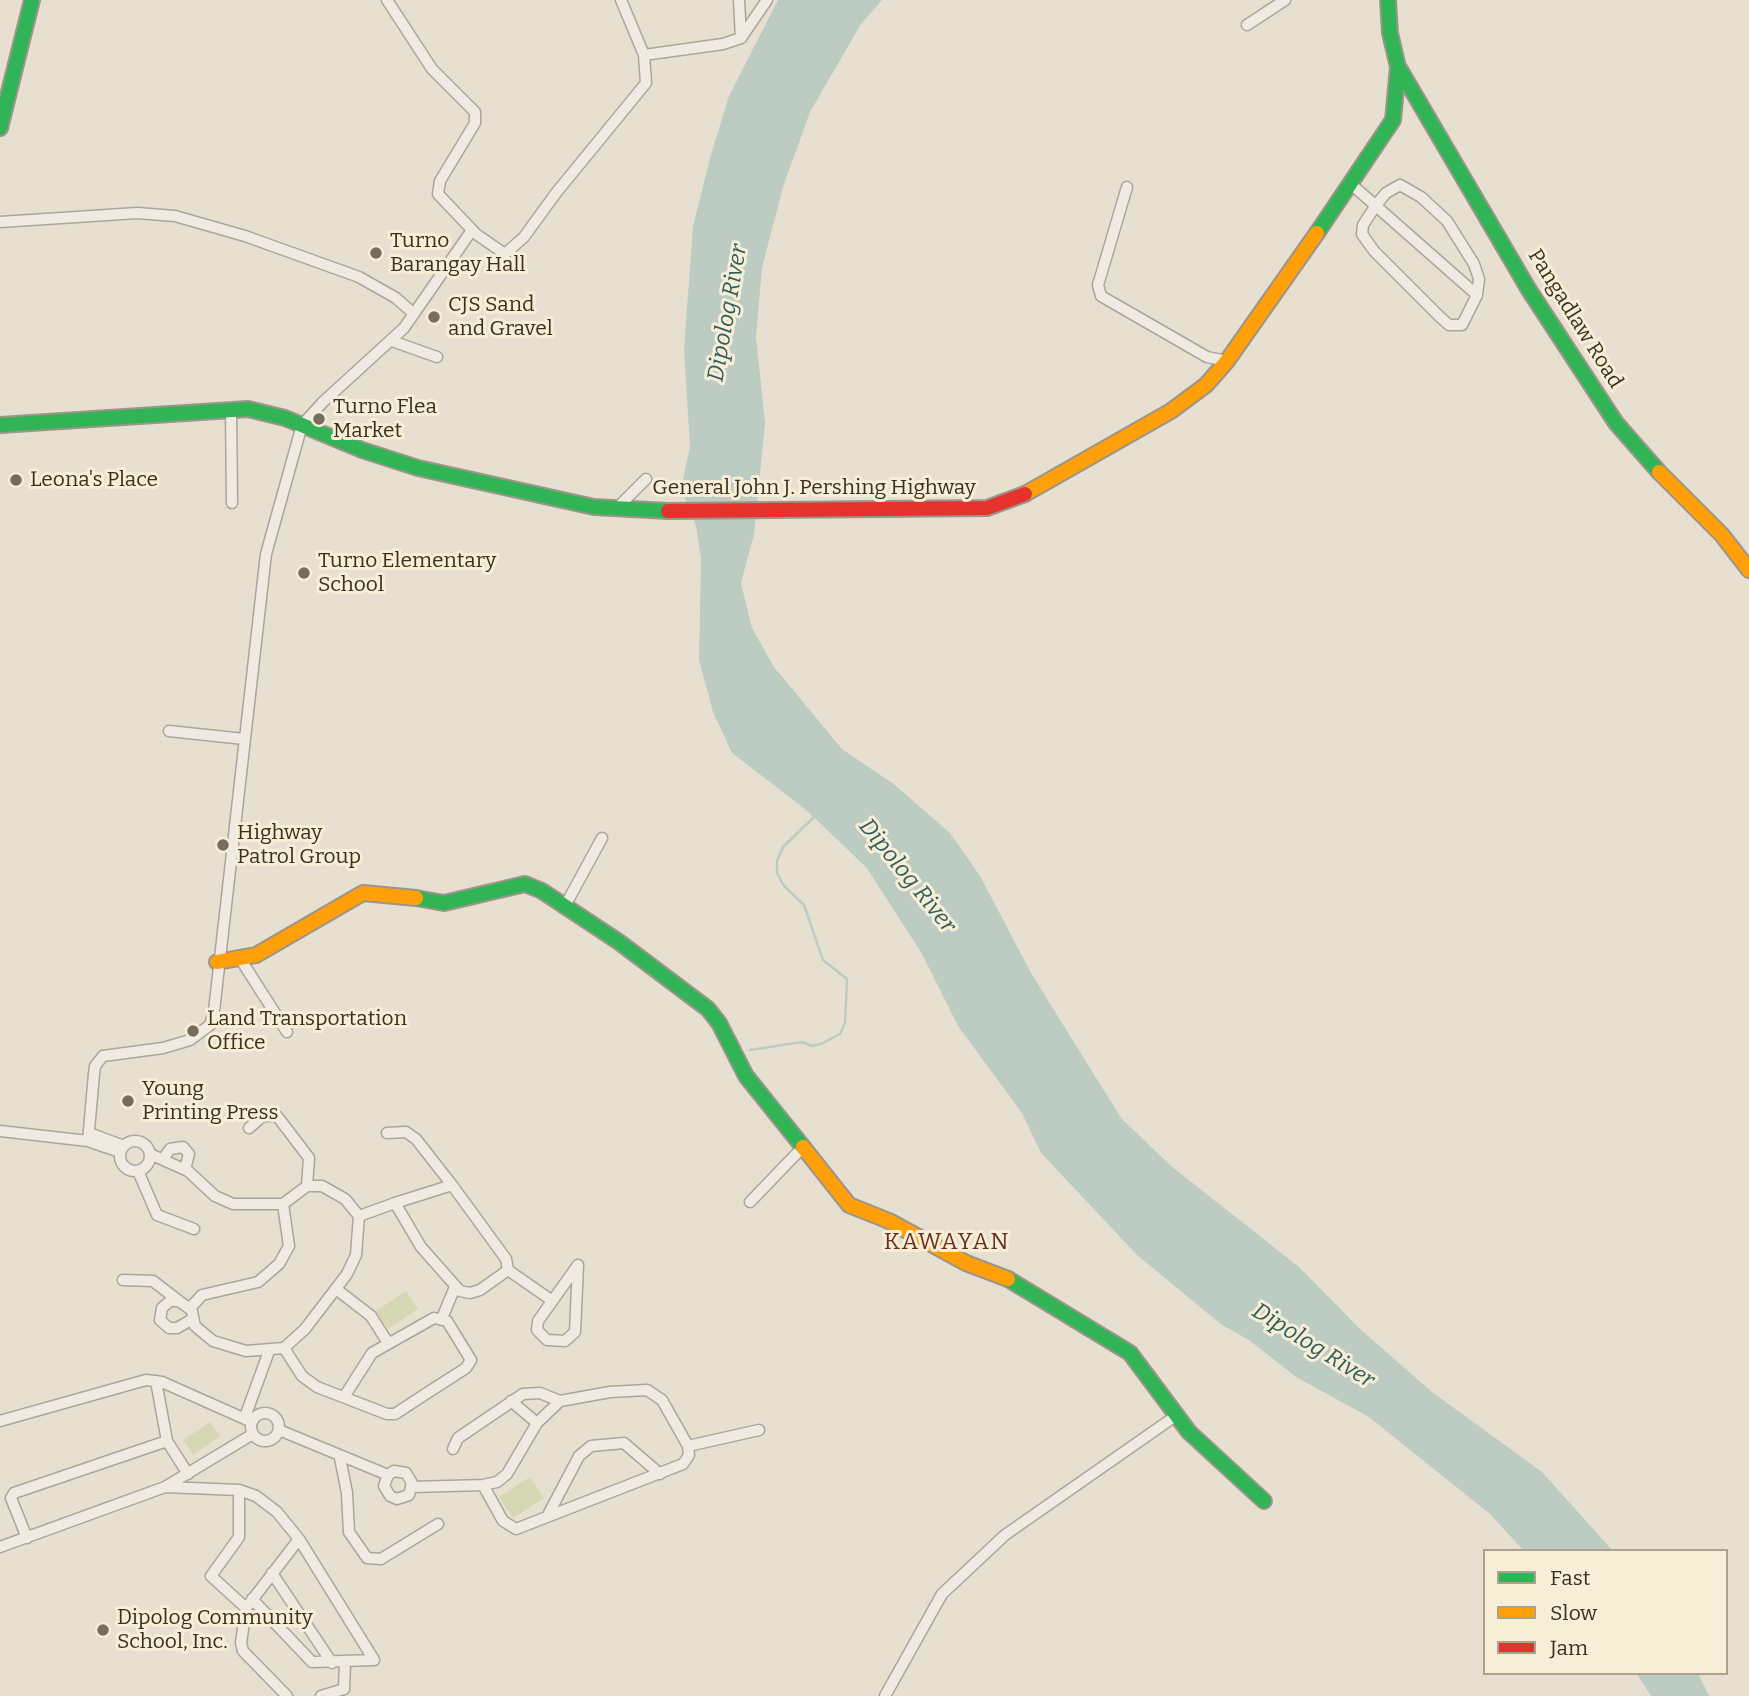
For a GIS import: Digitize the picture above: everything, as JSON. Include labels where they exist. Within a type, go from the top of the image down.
[{"type":"main road","points":[[1,122],[6,83],[32,0]]},
{"type":"main road","name":"General John J. Pershing Highway","points":[[0,425],[231,410],[266,412],[418,468],[487,485],[615,510],[987,508],[1022,495],[1171,411],[1206,385],[1227,361],[1352,184],[1393,120],[1398,67],[1390,33],[1388,0]]},
{"type":"main road","name":"Pangadlaw Road","points":[[1398,67],[1460,166],[1529,290],[1616,423],[1655,468],[1721,535],[1749,570]]},
{"type":"main road","points":[[217,962],[241,961],[279,943],[363,894],[376,892],[444,903],[525,884],[565,906],[688,992],[708,1009],[719,1023],[746,1076],[849,1205],[889,1221],[966,1263],[1000,1274],[1105,1335],[1130,1353],[1189,1432],[1264,1501]]},
{"type":"street","points":[[387,0],[432,69],[475,112],[475,123],[437,188],[442,201],[499,252],[509,253],[646,83],[644,55],[621,0]]},
{"type":"street","points":[[739,0],[741,38]]},
{"type":"street","points":[[644,55],[723,44],[741,38],[767,0]]},
{"type":"street","points":[[1247,25],[1285,0]]},
{"type":"street","points":[[1352,184],[1477,295]]},
{"type":"street","points":[[1400,185],[1421,197],[1447,221],[1474,264],[1479,279],[1477,295],[1462,325],[1449,325],[1367,242],[1363,225],[1386,193],[1400,185]]},
{"type":"street","points":[[1127,187],[1098,285],[1101,296],[1207,357],[1227,361]]},
{"type":"street","points":[[0,222],[137,213],[175,216],[245,236],[359,277],[396,298],[414,314]]},
{"type":"street","points":[[89,1137],[95,1066],[103,1056],[163,1048],[203,1033],[210,1025],[214,1011],[217,962],[266,554],[302,425],[323,402],[392,341],[472,230]]},
{"type":"street","points":[[392,341],[436,357]]},
{"type":"street","points":[[231,410],[232,503]]},
{"type":"street","points":[[615,510],[646,479]]},
{"type":"street","points":[[169,731],[244,739]]},
{"type":"street","points":[[565,906],[602,838]]},
{"type":"street","points":[[241,961],[287,1032]]},
{"type":"street","points":[[249,1128],[263,1116],[277,1116],[309,1158],[307,1186]]},
{"type":"street","points":[[0,1131],[89,1137],[122,1149],[140,1141],[150,1154],[186,1170],[223,1201],[283,1204],[307,1186],[332,1190],[359,1216]]},
{"type":"street","points":[[387,1133],[406,1132],[416,1139],[506,1259],[508,1270],[551,1300]]},
{"type":"street","points":[[163,1159],[170,1149],[183,1147],[189,1154],[186,1170]]},
{"type":"street","points":[[750,1202],[802,1148]]},
{"type":"street","points":[[122,1149],[124,1166],[138,1171],[157,1215],[194,1229]]},
{"type":"street","points":[[138,1171],[148,1165],[150,1154]]},
{"type":"street","points":[[359,1216],[452,1185]]},
{"type":"street","points":[[395,1203],[421,1247],[455,1287],[470,1293],[480,1290],[508,1270]]},
{"type":"street","points":[[283,1204],[289,1246],[279,1264],[249,1286],[202,1295],[190,1309],[191,1320],[202,1334],[230,1348],[269,1351],[284,1348],[305,1329],[336,1289],[356,1255],[359,1216]]},
{"type":"street","points":[[578,1265],[575,1332],[571,1338],[547,1340],[540,1336],[538,1321],[551,1300],[575,1266],[578,1265]]},
{"type":"street","points":[[123,1280],[153,1281],[190,1309]]},
{"type":"street","points":[[442,1318],[455,1287]]},
{"type":"street","points":[[336,1289],[371,1316],[388,1343]]},
{"type":"street","points":[[179,1301],[170,1301],[162,1308],[159,1314],[163,1326],[177,1328],[191,1320]]},
{"type":"street","points":[[284,1348],[302,1376],[317,1387],[387,1414],[395,1414],[466,1368],[471,1360],[447,1321],[442,1318],[429,1320],[388,1343],[364,1362],[344,1397]]},
{"type":"street","points":[[0,1421],[138,1382],[156,1381],[248,1419],[269,1413],[278,1422],[279,1430],[276,1437],[265,1441],[253,1434],[248,1419],[269,1351]]},
{"type":"street","points":[[156,1381],[167,1441],[188,1474]]},
{"type":"street","points":[[453,1450],[458,1438],[511,1401],[532,1392],[560,1401],[610,1392],[647,1390],[662,1400],[688,1446],[687,1460],[660,1474],[511,1529],[503,1521],[483,1485]]},
{"type":"street","points":[[511,1401],[537,1423]]},
{"type":"street","points":[[412,1487],[483,1485],[507,1474],[537,1423],[560,1401]]},
{"type":"street","points":[[885,1696],[942,1594],[1004,1535],[1177,1415]]},
{"type":"street","points":[[279,1430],[340,1458],[388,1475],[402,1471],[411,1479],[412,1487],[405,1497],[393,1498],[384,1486],[388,1475]]},
{"type":"street","points":[[688,1446],[759,1430]]},
{"type":"street","points":[[0,1548],[165,1487],[253,1434]]},
{"type":"street","points":[[27,1538],[11,1498],[14,1493],[167,1441]]},
{"type":"street","points":[[548,1515],[579,1456],[591,1446],[624,1443],[660,1474]]},
{"type":"street","points":[[340,1458],[348,1499],[348,1529],[367,1558],[381,1559],[438,1524]]},
{"type":"street","points":[[165,1487],[239,1490],[256,1496],[277,1512],[299,1539],[374,1659],[312,1662],[249,1604],[211,1574],[239,1537],[239,1490]]},
{"type":"street","points":[[287,1696],[242,1647],[249,1604],[299,1539]]},
{"type":"street","points":[[272,1573],[332,1663]]},
{"type":"street","points":[[321,1696],[344,1689],[345,1662]]},
{"type":"green space","points":[[406,1291],[418,1309],[388,1329],[376,1311]]},
{"type":"green space","points":[[210,1422],[220,1436],[193,1455],[183,1440]]},
{"type":"green space","points":[[530,1477],[544,1498],[513,1518],[499,1497]]},
{"type":"water","name":"Dipolog River","points":[[778,0],[882,0],[861,24],[810,112],[783,187],[762,268],[756,337],[765,423],[754,534],[741,583],[752,628],[774,667],[842,749],[895,785],[950,833],[980,876],[1031,973],[1121,1118],[1171,1166],[1299,1267],[1360,1329],[1432,1392],[1542,1472],[1611,1549],[1522,1549],[1490,1514],[1369,1417],[1296,1377],[1249,1340],[1222,1325],[1137,1255],[1041,1153],[1022,1113],[958,1026],[922,954],[867,868],[805,809],[732,753],[713,712],[699,660],[701,559],[696,526],[681,488],[690,447],[684,349],[693,226],[729,96]]},
{"type":"water","points":[[1637,1675],[1699,1675],[1709,1696],[1651,1696]]},
{"type":"waterway","points":[[750,1050],[802,1042],[812,1046],[821,1044],[840,1034],[845,1023],[847,979],[823,960],[804,905],[784,886],[777,873],[777,861],[783,847],[815,816]]},
{"type":"traffic: fast","points":[[0,128],[32,0]]},
{"type":"traffic: fast","points":[[1317,233],[1393,120],[1398,67],[1390,33],[1388,0]]},
{"type":"traffic: fast","points":[[1399,68],[1529,290],[1616,423],[1659,472]]},
{"type":"traffic: fast","points":[[0,425],[248,409],[285,418],[362,450],[418,468],[594,507],[668,511]]},
{"type":"traffic: fast","points":[[416,898],[444,903],[525,884],[542,891],[619,942],[708,1009],[719,1023],[746,1076],[803,1147]]},
{"type":"traffic: fast","points":[[1008,1279],[1130,1353],[1189,1432],[1264,1501]]},
{"type":"traffic: slow","points":[[1025,494],[1171,411],[1206,385],[1227,361],[1317,233]]},
{"type":"traffic: slow","points":[[1659,472],[1722,535],[1749,570]]},
{"type":"traffic: slow","points":[[217,962],[256,955],[363,893],[416,898]]},
{"type":"traffic: slow","points":[[803,1147],[849,1205],[889,1221],[966,1263],[1008,1279]]},
{"type":"traffic: jam","points":[[668,511],[987,508],[1025,494]]},
{"type":"place","name":"Turno Barangay Hall","points":[[376,253]]},
{"type":"place","name":"CJS Sand and Gravel","points":[[434,317]]},
{"type":"place","name":"Turno Flea Market","points":[[319,419]]},
{"type":"place","name":"Leona's Place","points":[[16,480]]},
{"type":"place","name":"Turno Elementary School","points":[[304,573]]},
{"type":"place","name":"Highway Patrol Group","points":[[223,845]]},
{"type":"place","name":"Land Transportation Office","points":[[193,1031]]},
{"type":"place","name":"Young Printing Press","points":[[128,1101]]},
{"type":"place","name":"Dipolog Community School, Inc.","points":[[103,1630]]},
{"type":"district","name":"KAWAYAN","points":[[947,1243]]}]
